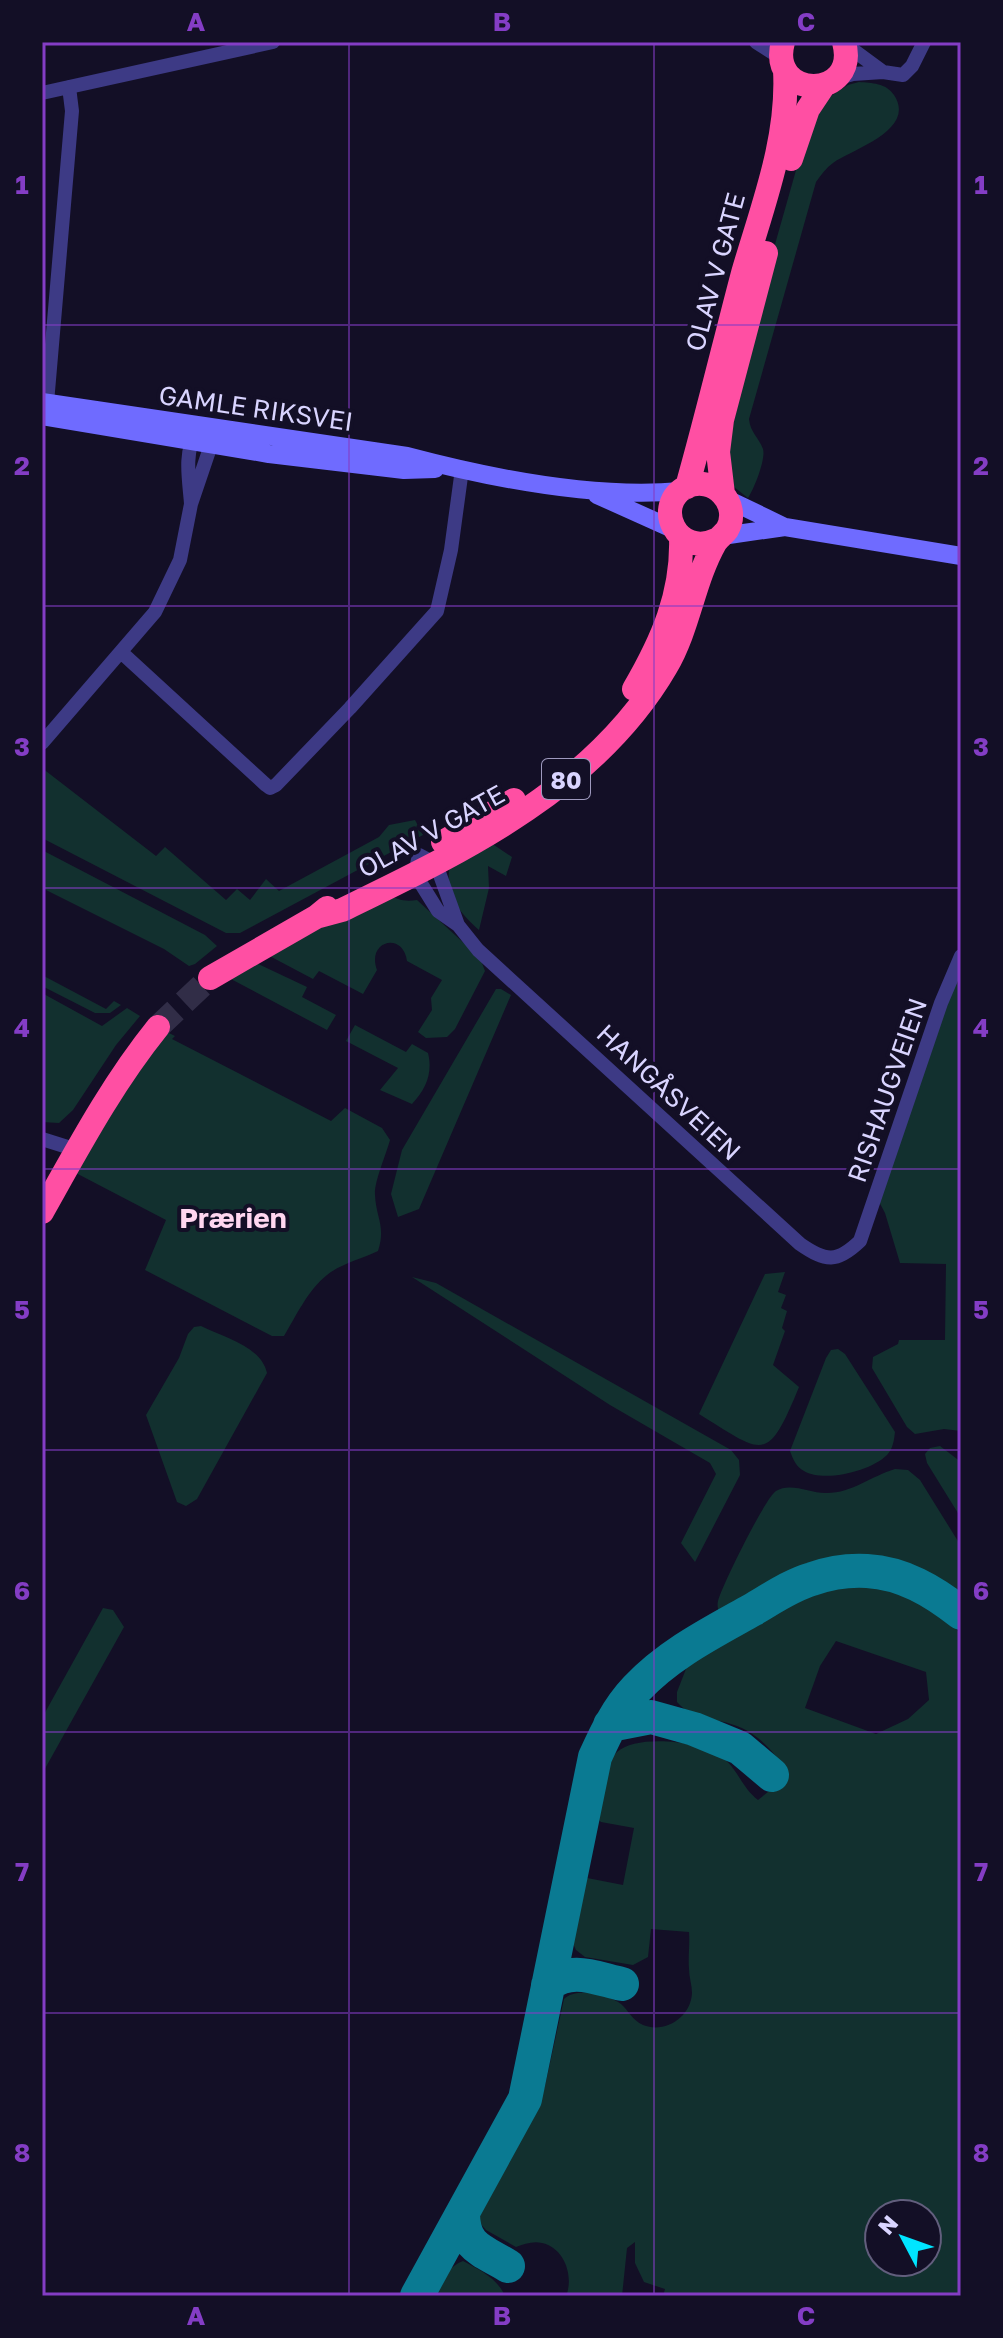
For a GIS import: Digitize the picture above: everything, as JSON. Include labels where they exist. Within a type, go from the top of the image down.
[{"type":"highway","name":"OLAV V GATE","points":[[423,864],[484,838],[535,805],[581,767],[636,711],[679,642],[719,538],[731,516],[718,452],[722,420],[791,159],[808,109],[845,63],[845,43]]},
{"type":"highway","points":[[783,57],[802,85],[829,82]]},
{"type":"highway","name":"OLAV V GATE","points":[[210,978],[316,917],[342,910],[423,864],[543,781],[582,749],[619,709],[645,669],[664,632],[680,579],[678,534],[671,510],[684,489],[703,435],[718,366],[784,128],[783,57]]},
{"type":"highway","points":[[684,489],[703,484],[725,496]]},
{"type":"highway","points":[[678,534],[698,545],[719,538]]},
{"type":"highway","points":[[42,1212],[112,1089],[158,1027]]},
{"type":"street","points":[[42,93],[273,42]]},
{"type":"street","points":[[756,42],[783,57]]},
{"type":"street","points":[[829,82],[853,74],[883,72],[903,75],[912,66],[924,42]]},
{"type":"street","points":[[845,43],[883,72]]},
{"type":"street","points":[[44,407],[72,111],[69,87]]},
{"type":"street","name":"GAMLE RIKSVEI","points":[[44,407],[203,438],[404,470],[462,469],[587,491],[656,494],[684,489]]},
{"type":"street","points":[[42,743],[155,612],[180,560],[191,504],[189,450],[203,438]]},
{"type":"street","points":[[121,652],[266,785],[270,788],[276,785],[437,611],[444,586],[462,469]]},
{"type":"street","name":"GAMLE RIKSVEI","points":[[587,491],[678,534]]},
{"type":"street","points":[[725,496],[785,527],[961,556]]},
{"type":"street","points":[[719,538],[785,527]]},
{"type":"street","points":[[423,864],[438,911],[458,925]]},
{"type":"street","points":[[423,864],[458,925]]},
{"type":"street","name":"HANGÅSVEIEN","points":[[458,925],[478,950],[800,1244],[816,1255],[830,1259],[846,1254],[860,1241]]},
{"type":"street","name":"RISHAUGVEIEN","points":[[860,1241],[941,1003],[961,956]]},
{"type":"street","points":[[42,1139],[77,1150]]},
{"type":"green space","points":[[859,82],[878,84],[891,91],[899,107],[897,118],[880,137],[830,165],[816,182],[749,419],[763,449],[763,460],[748,498],[734,487],[728,448],[770,262],[804,142],[826,99]]},
{"type":"green space","points":[[42,768],[156,856],[165,847],[226,900],[237,889],[250,900],[266,879],[279,891],[379,837],[389,825],[415,820],[423,835],[240,933],[226,933],[42,838]]},
{"type":"green space","points":[[491,843],[512,857],[506,876],[488,866],[489,888],[479,930],[465,916],[451,894],[450,865]]},
{"type":"green space","points":[[42,850],[205,935],[217,946],[189,966],[164,949],[42,888]]},
{"type":"green space","points":[[386,893],[401,900],[417,900],[480,958],[485,971],[455,1029],[447,1037],[426,1038],[418,1032],[432,1010],[431,998],[442,980],[407,961],[404,952],[393,943],[386,943],[376,952],[377,970],[363,994],[319,971],[313,979],[262,952]]},
{"type":"green space","points":[[254,962],[307,987],[302,997],[336,1015],[327,1030],[229,978]]},
{"type":"green space","points":[[961,965],[961,1431],[944,1429],[915,1434],[907,1427],[872,1368],[873,1357],[898,1344],[899,1340],[945,1340],[946,1264],[900,1263],[885,1213],[876,1196]]},
{"type":"green space","points":[[42,975],[106,1009],[114,1001],[121,1005],[110,1013],[95,1013],[42,986]]},
{"type":"green space","points":[[496,989],[511,995],[419,1209],[398,1217],[391,1194],[402,1150]]},
{"type":"green space","points":[[42,993],[102,1026],[127,1008],[140,1016],[116,1045],[73,1110],[59,1123],[42,1122]]},
{"type":"green space","points":[[355,1025],[406,1052],[412,1044],[428,1053],[430,1067],[427,1080],[412,1104],[380,1090],[398,1068],[346,1041]]},
{"type":"green space","points":[[165,1031],[175,1036],[172,1039],[331,1121],[345,1108],[382,1128],[390,1140],[375,1190],[381,1228],[378,1251],[339,1267],[320,1281],[284,1336],[272,1336],[145,1270],[166,1220],[74,1172]]},
{"type":"green space","points":[[785,1272],[778,1292],[786,1295],[781,1308],[787,1311],[782,1328],[785,1331],[773,1365],[799,1387],[779,1430],[761,1445],[751,1444],[699,1414],[765,1274]]},
{"type":"green space","points":[[412,1277],[436,1283],[731,1450],[739,1460],[740,1475],[695,1562],[681,1543],[716,1474],[710,1463],[610,1405]]},
{"type":"green space","points":[[201,1326],[249,1349],[267,1373],[197,1499],[186,1506],[177,1502],[146,1415],[179,1358],[188,1334],[194,1327]]},
{"type":"green space","points":[[838,1349],[845,1354],[895,1432],[894,1441],[887,1455],[870,1466],[847,1474],[823,1476],[804,1471],[790,1451],[826,1358],[831,1350]]},
{"type":"green space","points":[[940,1446],[961,1462],[961,1518],[927,1463],[925,1454],[930,1448]]},
{"type":"green space","points":[[895,1469],[908,1470],[920,1480],[961,1546],[961,1597],[924,1572],[903,1564],[882,1559],[837,1558],[794,1570],[719,1613],[718,1601],[727,1578],[754,1525],[776,1491],[794,1488],[834,1493]]},
{"type":"green space","points":[[854,1583],[885,1589],[925,1605],[961,1634],[961,2296],[663,2296],[665,2289],[644,2282],[635,2263],[635,2242],[627,2248],[622,2296],[566,2296],[568,2272],[557,2251],[539,2242],[516,2247],[486,2230],[479,2222],[480,2211],[535,2114],[545,2086],[564,1999],[576,1993],[601,1995],[616,2000],[639,2023],[660,2027],[682,2016],[691,2002],[692,1993],[689,1932],[651,1929],[648,1957],[633,1965],[585,1957],[576,1950],[571,1939],[582,1877],[623,1885],[634,1828],[601,1822],[594,1815],[604,1773],[612,1758],[626,1746],[667,1741],[709,1749],[718,1754],[758,1800],[789,1775],[759,1739],[734,1725],[691,1714],[677,1702],[677,1692],[691,1656],[804,1595],[832,1585]],"holes":[[[836,1641],[926,1672],[929,1700],[908,1719],[876,1734],[805,1708],[820,1666]]]},
{"type":"green space","points":[[103,1608],[113,1610],[124,1627],[42,1774],[42,1718]]},
{"type":"green space","points":[[463,2261],[493,2279],[505,2296],[433,2296],[449,2271]]},
{"type":"taxiway","points":[[417,2296],[525,2099],[595,1757],[612,1722],[629,1697],[662,1665],[691,1645],[789,1589],[825,1575],[860,1571],[893,1575],[940,1597],[961,1613]]},
{"type":"taxiway","points":[[610,1725],[651,1717],[694,1729],[740,1748],[772,1775]]},
{"type":"taxiway","points":[[548,1985],[574,1975],[622,1984]]},
{"type":"taxiway","points":[[463,2213],[470,2240],[508,2266]]},
{"type":"tunnel","points":[[158,1027],[210,978]]},
{"type":"district","name":"Prærien","points":[[233,1217]]}]
